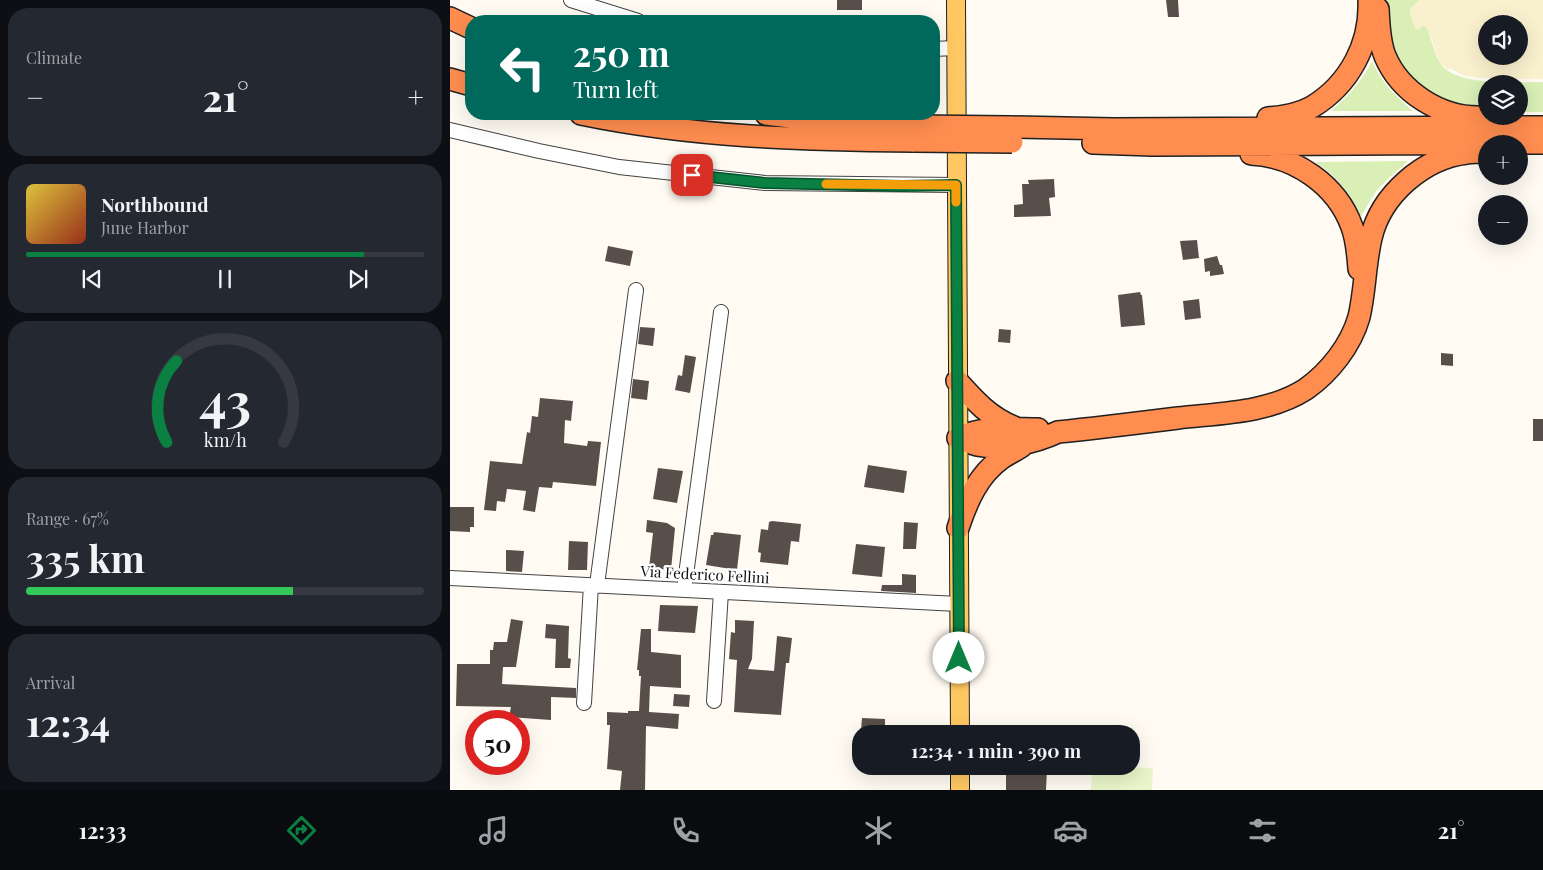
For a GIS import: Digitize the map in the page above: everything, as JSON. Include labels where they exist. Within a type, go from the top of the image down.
[{"type":"highway","points":[[1126,129],[1179,118],[1269,118],[1290,115],[1312,107],[1341,82],[1355,63],[1368,28],[1369,0]]},
{"type":"highway","points":[[1375,0],[1378,6],[1382,43],[1389,64],[1403,83],[1420,98],[1438,108],[1467,117],[1543,118]]},
{"type":"highway","points":[[450,18],[465,25]]},
{"type":"highway","points":[[450,78],[465,83]]},
{"type":"highway","points":[[610,120],[694,133],[819,141],[914,134],[1011,135],[1152,145],[1478,143]]},
{"type":"highway","points":[[815,120],[914,134]]},
{"type":"highway","points":[[1011,135],[1126,129],[1543,128]]},
{"type":"highway","points":[[1528,143],[1543,143]]},
{"type":"highway","points":[[1152,145],[1199,155],[1253,154],[1268,156],[1305,170],[1319,180],[1336,198],[1352,227],[1357,249],[1362,295]]},
{"type":"highway","points":[[958,528],[966,504],[976,486],[986,473],[1025,435],[1041,429],[1058,432],[1243,411],[1279,403],[1306,389],[1327,371],[1347,346],[1359,317],[1371,237],[1380,215],[1397,190],[1418,172],[1440,160],[1466,153],[1478,152]]},
{"type":"highway","points":[[957,381],[988,412],[1025,435]]},
{"type":"highway","points":[[958,438],[986,429],[1025,435]]},
{"type":"main road","points":[[956,0],[960,725]]},
{"type":"main road","points":[[960,775],[960,790]]},
{"type":"street","points":[[571,0],[619,15]]},
{"type":"street","points":[[940,49],[955,48]]},
{"type":"street","points":[[450,130],[619,167],[765,183],[902,186],[956,185]]},
{"type":"street","points":[[584,703],[594,585],[636,290]]},
{"type":"street","points":[[684,590],[721,312]]},
{"type":"street","name":"Via Federico Fellini","points":[[450,578],[958,604]]},
{"type":"street","points":[[714,701],[721,592]]},
{"type":"shaded area","points":[[1419,0],[1543,0],[1543,79],[1528,79],[1528,75],[1478,75],[1478,78],[1462,75],[1450,68],[1448,70],[1440,63],[1431,37],[1416,29],[1411,18],[1410,9]]},
{"type":"green space","points":[[1384,0],[1419,0],[1410,9],[1411,18],[1416,29],[1420,30],[1422,25],[1426,27],[1438,60],[1448,71],[1478,81],[1478,110],[1438,103],[1397,66],[1384,17]]},
{"type":"green space","points":[[1372,61],[1389,89],[1413,111],[1331,111],[1364,76]]},
{"type":"green space","points":[[1528,82],[1543,82],[1543,112],[1528,112]]},
{"type":"green space","points":[[1408,161],[1377,190],[1361,216],[1342,185],[1315,162]]},
{"type":"green space","points":[[1140,768],[1153,768],[1152,790],[1091,790],[1092,775],[1140,775]]},
{"type":"building","points":[[837,0],[862,0],[862,10],[837,10]]},
{"type":"building","points":[[1166,0],[1178,0],[1179,17],[1168,17]]},
{"type":"building","points":[[1054,179],[1055,197],[1049,198],[1051,216],[1014,217],[1014,205],[1023,204],[1022,184],[1029,184],[1028,180]]},
{"type":"building","points":[[1197,240],[1199,258],[1183,260],[1180,241]]},
{"type":"building","points":[[608,246],[633,251],[630,266],[605,261]]},
{"type":"building","points":[[1217,256],[1224,274],[1210,276],[1210,271],[1205,272],[1204,259]]},
{"type":"building","points":[[1140,292],[1142,295],[1145,325],[1121,327],[1118,295]]},
{"type":"building","points":[[1199,299],[1201,318],[1185,320],[1183,301]]},
{"type":"building","points":[[640,327],[655,328],[653,346],[638,344]]},
{"type":"building","points":[[999,329],[1011,330],[1010,343],[998,342]]},
{"type":"building","points":[[1441,353],[1453,354],[1453,366],[1441,365]]},
{"type":"building","points":[[685,355],[696,357],[690,393],[675,390],[678,375],[682,376]]},
{"type":"building","points":[[633,379],[649,381],[647,400],[631,398]]},
{"type":"building","points":[[540,398],[573,401],[571,421],[565,420],[564,443],[587,446],[588,441],[601,442],[596,486],[553,482],[552,488],[539,487],[535,512],[523,510],[526,491],[507,489],[505,502],[497,501],[496,511],[484,510],[490,461],[522,464],[527,432],[530,433],[532,416],[538,417]]},
{"type":"building","points":[[1533,419],[1543,419],[1543,441],[1533,441]]},
{"type":"building","points":[[868,465],[907,471],[904,493],[864,487]]},
{"type":"building","points":[[658,468],[683,471],[677,503],[653,499]]},
{"type":"building","points":[[450,507],[474,507],[474,527],[470,527],[470,532],[450,531]]},
{"type":"building","points":[[647,520],[667,523],[675,528],[671,570],[649,568],[653,533],[646,532]]},
{"type":"building","points":[[769,522],[801,524],[799,542],[791,541],[788,565],[760,562],[761,553],[758,552],[761,529],[768,530]]},
{"type":"building","points":[[904,522],[918,523],[916,549],[903,549]]},
{"type":"building","points":[[714,532],[741,535],[737,570],[706,565],[711,535]]},
{"type":"building","points":[[569,541],[588,542],[587,570],[568,570]]},
{"type":"building","points":[[856,544],[885,547],[882,577],[852,574]]},
{"type":"building","points":[[506,550],[524,551],[522,572],[506,571]]},
{"type":"building","points":[[902,574],[916,575],[916,593],[881,591],[882,585],[902,585]]},
{"type":"building","points":[[660,605],[698,606],[695,633],[658,631]]},
{"type":"building","points":[[511,619],[523,621],[516,667],[503,667],[502,684],[576,688],[576,698],[551,697],[551,720],[530,718],[530,710],[510,710],[511,707],[456,706],[457,664],[490,664],[490,650],[493,650],[494,642],[507,642]]},
{"type":"building","points":[[735,620],[754,621],[752,659],[748,669],[774,671],[777,636],[792,638],[789,663],[786,663],[781,715],[734,712],[737,660],[729,659],[731,632],[735,633]]},
{"type":"building","points":[[546,624],[569,626],[568,658],[571,659],[570,668],[555,668],[556,639],[545,638]]},
{"type":"building","points":[[641,629],[651,629],[651,652],[681,655],[681,688],[650,686],[649,712],[679,714],[678,729],[646,726],[645,790],[620,790],[622,771],[607,769],[610,725],[607,725],[607,712],[628,713],[628,711],[639,711],[641,676],[639,676],[639,670],[637,670]]},
{"type":"building","points":[[674,694],[690,695],[689,707],[673,706]]},
{"type":"building","points":[[862,718],[885,719],[885,725],[861,725]]},
{"type":"building","points":[[1006,775],[1047,775],[1046,790],[1006,790]]},
{"type":"slow traffic","points":[[826,184],[956,185],[956,202]]},
{"type":"route","points":[[692,175],[765,183],[902,186],[956,185],[959,658]]}]
